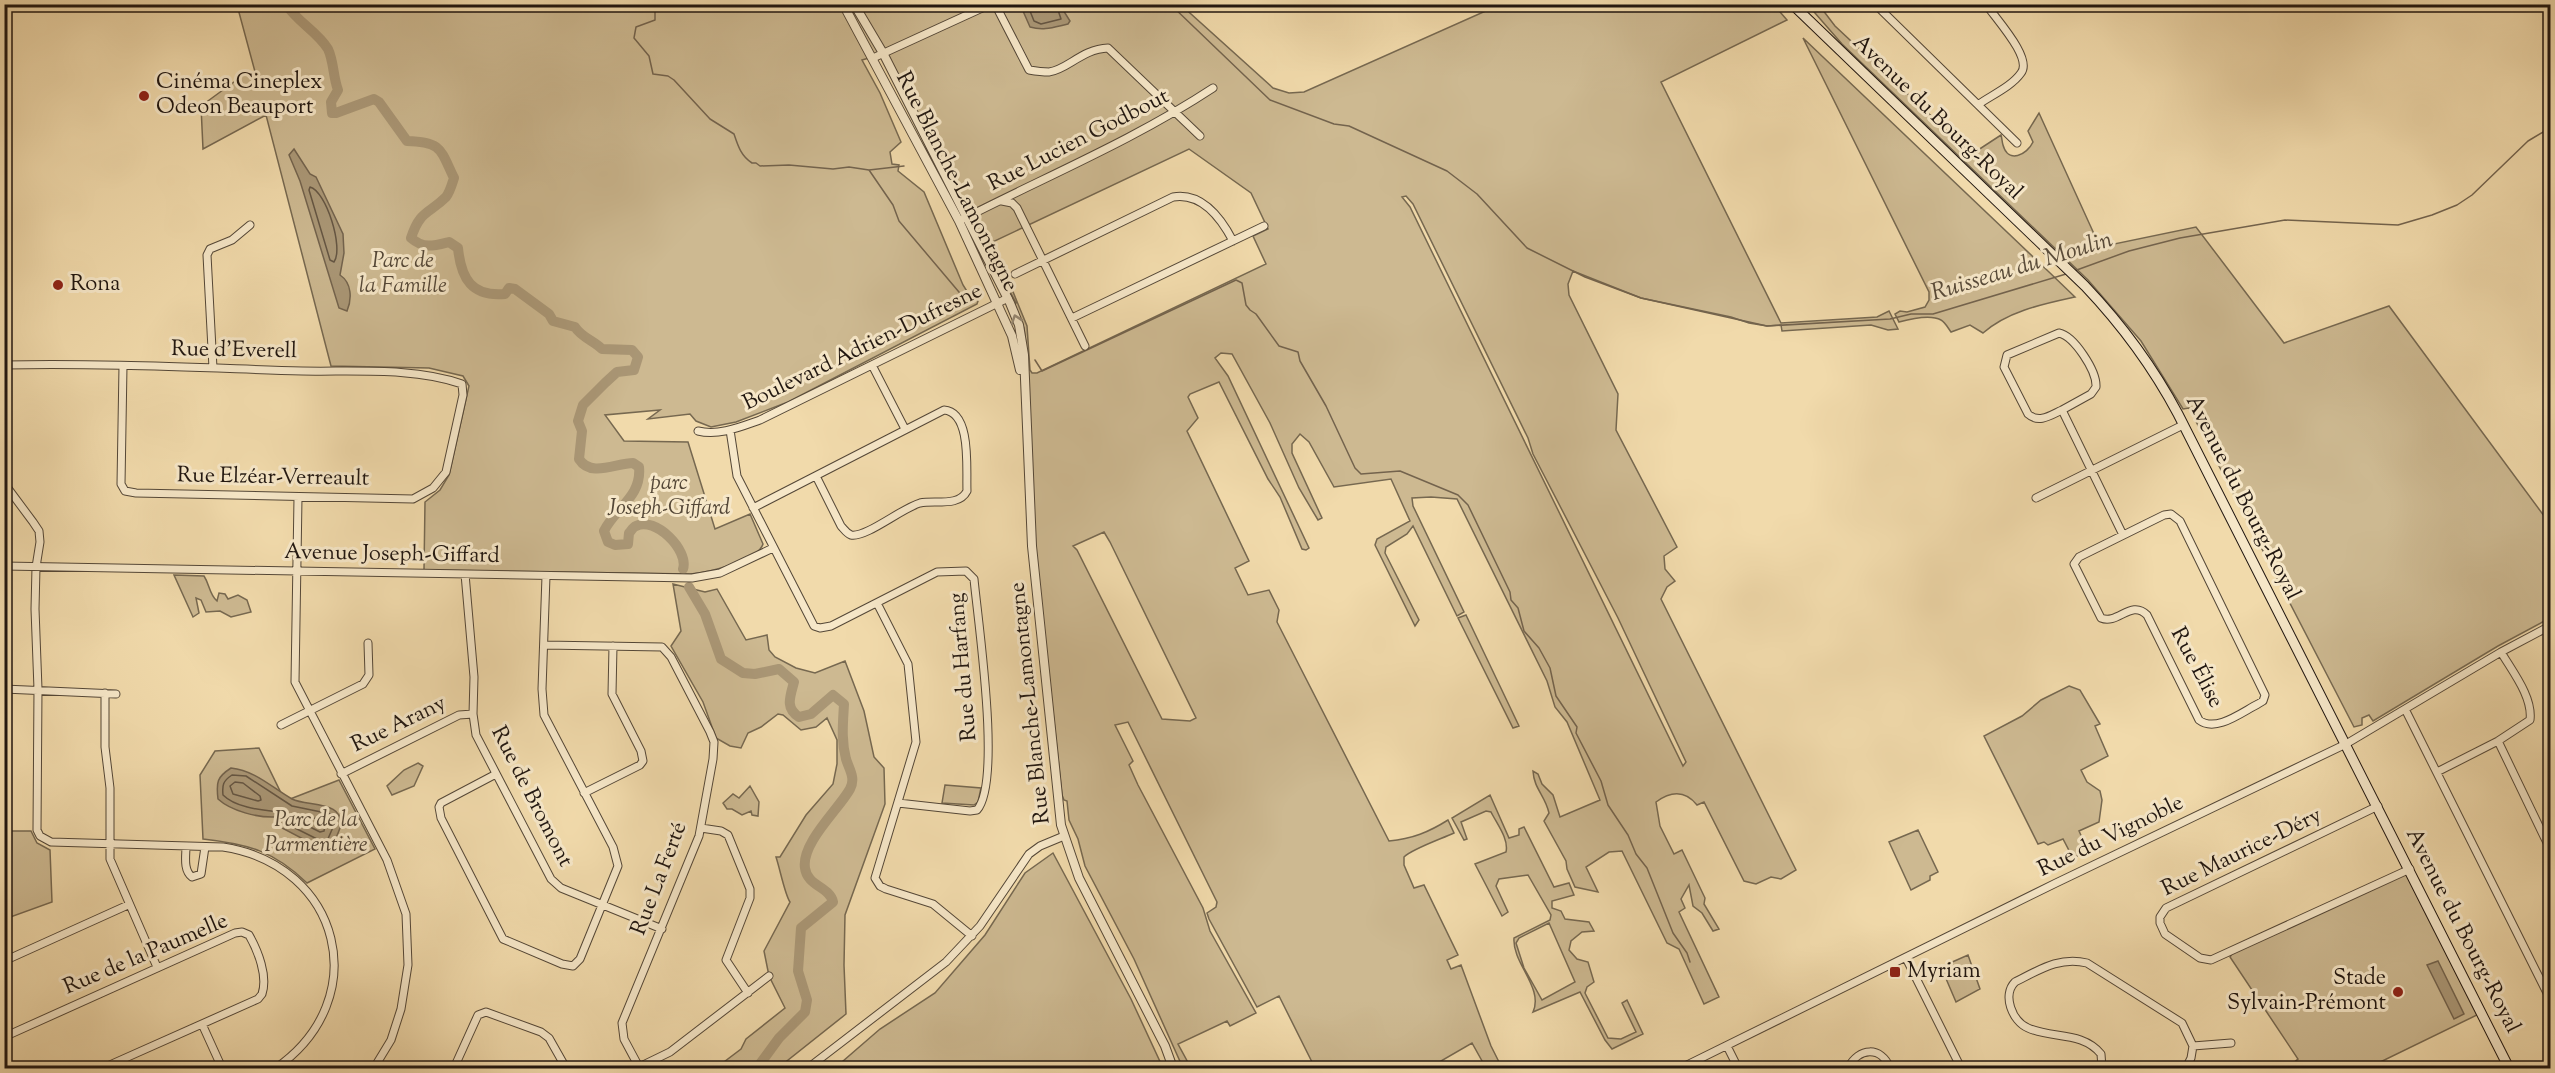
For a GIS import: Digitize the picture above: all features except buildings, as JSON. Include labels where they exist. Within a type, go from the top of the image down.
[{"type":"main road","name":"Avenue du Bourg-Royal","points":[[1792,4],[2109,311],[2157,376],[2378,806],[2509,1068]]},
{"type":"main road","name":"Avenue du Bourg-Royal","points":[[1801,4],[1820,33]]},
{"type":"street","name":"Rue Blanche-Lamontagne","points":[[843,4],[1008,298],[1019,325],[1024,355],[1023,382],[1032,546],[1064,836],[1079,878],[1165,1046],[1173,1068]]},
{"type":"street","name":"Rue Blanche-Lamontagne","points":[[854,4],[883,53],[963,219],[1012,336],[1023,382]]},
{"type":"street","points":[[873,58],[990,4]]},
{"type":"street","points":[[995,4],[1029,70],[1050,72],[1082,54],[1098,48],[1108,48],[1116,53],[1174,113],[1200,136]]},
{"type":"street","points":[[1875,4],[2017,143]]},
{"type":"street","points":[[1978,104],[2021,74],[2024,63],[2019,51],[1986,4]]},
{"type":"street","name":"Rue Lucien Godbout","points":[[963,219],[1133,136],[1213,88]]},
{"type":"street","points":[[1015,274],[1173,197],[1184,195],[1195,199],[1214,212],[1224,223],[1233,241]]},
{"type":"street","points":[[1002,201],[1012,202],[1017,208],[1085,346]]},
{"type":"street","points":[[213,368],[207,255],[210,249],[232,240],[250,225]]},
{"type":"street","points":[[1072,318],[1264,226]]},
{"type":"street","name":"Boulevard Adrien-Dufresne","points":[[698,431],[705,433],[730,430],[790,407],[1008,298]]},
{"type":"street","points":[[2054,333],[2067,336],[2083,354],[2097,383],[2091,394],[2062,410],[2042,419],[2032,418],[2028,414],[2004,367],[2007,355],[2054,333]]},
{"type":"street","points":[[872,364],[905,429]]},
{"type":"street","name":"Rue d'Everell","points":[[4,365],[213,368],[423,375],[462,384]]},
{"type":"street","name":"Rue Elzéar-Verreault","points":[[123,366],[121,484],[125,491],[136,493],[413,499],[426,493],[439,482],[446,472],[463,395],[462,384]]},
{"type":"street","points":[[753,508],[944,410],[955,414],[963,427],[967,491],[965,496],[954,501],[919,504],[866,531],[852,535],[841,526],[816,476]]},
{"type":"street","points":[[2062,410],[2123,535]]},
{"type":"street","points":[[2036,498],[2183,425]]},
{"type":"street","name":"Rue du Harfang","points":[[730,430],[737,476],[814,626],[831,627],[937,572],[966,571],[974,579],[990,744],[984,801],[977,810],[970,811],[898,803]]},
{"type":"street","points":[[4,483],[39,531],[35,626],[38,689],[38,830],[40,836],[51,843],[186,846],[245,850],[278,865],[304,888],[325,919],[331,940],[333,980],[328,1004],[309,1040],[292,1057],[276,1068]]},
{"type":"street","points":[[298,498],[295,682],[340,774],[387,860],[406,914],[408,965],[401,1009],[391,1040],[374,1068]]},
{"type":"street","name":"Rue Élise","points":[[2171,514],[2177,517],[2264,691],[2263,701],[2214,726],[2205,724],[2196,714],[2147,615],[2143,611],[2133,609],[2110,620],[2101,618],[2074,564],[2079,557],[2123,535],[2164,515],[2171,514]]},
{"type":"street","name":"Avenue Joseph-Giffard","points":[[4,566],[664,578],[707,576],[720,573],[772,548]]},
{"type":"street","name":"Rue de Bromont","points":[[465,574],[474,677],[473,714],[477,735],[554,884],[662,929]]},
{"type":"street","points":[[496,774],[448,799],[439,807],[441,818],[503,939],[562,964],[573,966],[578,964],[618,866],[618,859],[544,715],[542,689],[546,576]]},
{"type":"street","points":[[877,603],[908,664],[916,742],[876,871],[877,882],[886,889],[933,904],[972,936]]},
{"type":"street","name":"Rue du Vignoble","points":[[1680,1068],[2066,878],[2346,744],[2406,711],[2501,652],[2550,626]]},
{"type":"street","points":[[281,725],[363,684],[369,675],[368,643]]},
{"type":"street","name":"Rue La Ferté","points":[[544,645],[662,647],[668,651],[714,742],[701,828],[622,1023],[624,1039],[638,1068]]},
{"type":"street","points":[[584,793],[640,765],[643,761],[641,750],[612,694],[613,646]]},
{"type":"street","points":[[2437,772],[2498,741],[2530,720],[2531,713],[2518,681],[2501,652]]},
{"type":"street","points":[[4,689],[116,694]]},
{"type":"street","points":[[105,693],[105,747],[110,788],[109,844],[113,871],[157,967]]},
{"type":"street","points":[[2406,711],[2550,999]]},
{"type":"street","name":"Rue Arany","points":[[340,774],[459,715],[473,714]]},
{"type":"street","points":[[2498,741],[2550,849]]},
{"type":"street","name":"Rue Maurice-Déry","points":[[2378,806],[2166,908],[2160,916],[2161,928],[2165,934],[2200,958],[2211,960],[2410,869]]},
{"type":"street","points":[[701,828],[721,831],[728,835],[749,881],[750,898],[726,960],[748,993]]},
{"type":"street","points":[[808,1068],[931,975],[972,936],[1029,854],[1040,846],[1064,836]]},
{"type":"street","points":[[186,846],[186,868],[192,877],[201,874],[204,869],[205,847]]},
{"type":"street","points":[[4,961],[128,904]]},
{"type":"street","name":"Rue de la Paumelle","points":[[4,1037],[235,933],[242,932],[249,935],[264,976],[262,994],[258,999],[202,1024]]},
{"type":"street","points":[[1906,958],[1961,1068]]},
{"type":"street","points":[[2102,1068],[2101,1054],[2089,1045],[2069,1035],[2031,1029],[2019,1022],[2008,999],[2008,992],[2015,981],[2057,962],[2077,960],[2087,963],[2182,1023],[2193,1046],[2186,1068]]},
{"type":"street","points":[[638,1068],[670,1052],[769,976]]},
{"type":"street","points":[[454,1068],[481,1012],[541,1032],[549,1038],[566,1068]]},
{"type":"street","points":[[103,1068],[202,1024],[222,1068]]},
{"type":"street","points":[[2193,1046],[2231,1043]]},
{"type":"street","points":[[1727,1046],[1738,1068]]},
{"type":"street","points":[[1848,1068],[1857,1056],[1870,1051],[1882,1056],[1890,1068]]},
{"type":"green space","points":[[237,5],[1181,5],[1273,88],[1289,93],[1304,92],[1499,5],[1774,5],[1787,20],[1661,82],[1781,323],[1877,317],[1889,311],[1898,329],[1888,330],[1871,325],[1782,331],[1781,325],[1767,326],[1749,323],[1641,298],[1573,271],[1568,284],[1569,295],[1618,394],[1616,430],[1677,547],[1664,556],[1665,569],[1675,581],[1667,587],[1661,599],[1796,870],[1781,879],[1771,877],[1756,884],[1744,881],[1704,802],[1697,805],[1688,797],[1672,794],[1656,802],[1660,826],[1674,854],[1682,850],[1705,898],[1704,904],[1719,929],[1713,931],[1702,913],[1693,906],[1689,885],[1681,899],[1685,908],[1679,912],[1719,997],[1704,1004],[1679,949],[1667,943],[1622,851],[1609,852],[1586,867],[1598,892],[1575,887],[1566,861],[1544,821],[1549,813],[1535,783],[1533,771],[1538,774],[1542,784],[1553,795],[1560,817],[1600,800],[1567,722],[1555,707],[1547,681],[1457,499],[1412,498],[1413,506],[1464,612],[1457,616],[1413,526],[1407,534],[1386,547],[1385,553],[1419,620],[1415,626],[1375,545],[1377,539],[1410,521],[1391,479],[1334,487],[1309,442],[1300,434],[1292,444],[1292,453],[1322,518],[1318,520],[1299,488],[1270,423],[1232,354],[1221,353],[1215,358],[1228,376],[1309,548],[1302,549],[1280,497],[1268,479],[1219,382],[1190,394],[1188,397],[1198,418],[1187,431],[1249,561],[1235,568],[1248,595],[1269,590],[1279,610],[1277,622],[1389,841],[1420,834],[1448,820],[1454,833],[1408,854],[1404,857],[1404,865],[1414,888],[1424,885],[1458,955],[1447,960],[1451,969],[1461,965],[1491,1046],[1502,1068],[1486,1068],[1472,1043],[1429,1068],[1315,1068],[1279,996],[1257,1007],[1209,919],[1207,913],[1216,907],[1217,902],[1128,722],[1115,725],[1133,761],[1129,765],[1203,908],[1210,931],[1256,1013],[1230,1026],[1227,1021],[1178,1044],[1191,1068],[1183,1068],[1134,959],[1085,866],[1078,839],[1069,820],[1067,801],[1062,795],[1035,546],[1027,352],[1024,328],[1014,304],[1016,303],[1006,284],[1009,282],[1027,326],[1030,370],[1032,373],[1037,373],[1266,264],[1253,236],[1268,229],[1251,193],[1189,149],[982,247],[883,54],[862,60],[880,93],[901,142],[890,152],[892,164],[899,165],[898,171],[924,192],[963,285],[968,293],[978,301],[977,304],[788,402],[736,422],[711,427],[696,421],[690,414],[648,419],[660,410],[605,415],[624,441],[688,442],[715,529],[750,514],[763,544],[752,556],[742,561],[719,569],[690,574],[424,570],[425,502],[440,490],[449,475],[469,386],[463,376],[429,368],[331,366],[266,115],[203,149],[201,106],[249,71],[257,79]],"holes":[[[1406,196],[1413,204],[1528,438],[1533,454],[1618,618],[1686,762],[1683,766],[1410,207],[1402,197]],[[1104,532],[1196,718],[1190,721],[1162,719],[1073,546]]]},
{"type":"green space","points":[[1808,5],[1819,5],[1835,26],[1972,154],[2001,135],[2005,151],[2013,156],[2022,154],[2033,142],[2028,131],[2039,113],[2100,247],[2196,227],[2284,343],[2389,306],[2550,524],[2550,618],[2498,646],[2373,721],[2369,715],[2362,718],[2362,725],[2354,727],[2189,408],[2183,409],[2141,341],[2088,280],[1842,44]]},
{"type":"green space","points":[[1803,38],[2075,297],[2015,314],[2003,319],[1983,333],[1970,325],[1951,332],[1942,321],[1931,317],[1899,322],[1895,314],[1925,307],[1929,300],[1929,292]]},
{"type":"green space","points":[[174,575],[204,576],[217,601],[219,593],[225,594],[228,599],[238,595],[247,600],[251,612],[231,617],[220,611],[206,612],[201,600],[196,598],[199,613],[193,617]]},
{"type":"green space","points":[[673,584],[705,592],[717,589],[746,640],[767,635],[769,650],[775,657],[796,668],[815,673],[845,661],[864,711],[874,757],[884,768],[885,804],[845,915],[846,1014],[778,1068],[716,1068],[741,1049],[746,1039],[785,1008],[769,976],[764,951],[790,902],[776,857],[780,857],[806,815],[833,784],[837,764],[837,740],[827,718],[816,727],[801,730],[783,715],[778,714],[761,727],[748,733],[741,748],[730,746],[716,738],[703,702],[671,646],[681,631]]},
{"type":"green space","points":[[1466,615],[1519,726],[1513,728],[1458,618]]},
{"type":"green space","points":[[2069,686],[2080,690],[2100,724],[2095,726],[2108,756],[2081,770],[2087,782],[2100,791],[2102,800],[2099,822],[2079,831],[2088,851],[2073,858],[2063,839],[2048,845],[2044,842],[2038,844],[1984,736],[2022,716],[2041,700]]},
{"type":"green space","name":"Parc de la Parmentière","points":[[259,748],[285,801],[339,780],[375,849],[307,883],[271,856],[234,843],[203,839],[200,775],[215,751]]},
{"type":"green space","points":[[418,763],[423,766],[414,786],[392,795],[387,786],[404,770]]},
{"type":"green space","points":[[945,785],[981,788],[978,802],[974,805],[942,803]]},
{"type":"green space","points":[[750,786],[759,802],[758,816],[752,815],[751,811],[742,815],[732,809],[727,809],[723,803],[733,794],[739,798]]},
{"type":"green space","points":[[1490,795],[1509,838],[1519,835],[1519,829],[1524,827],[1554,887],[1569,883],[1574,895],[1552,901],[1552,908],[1561,911],[1565,919],[1589,922],[1594,931],[1582,932],[1571,941],[1569,950],[1577,959],[1588,962],[1594,982],[1587,987],[1585,993],[1608,1038],[1621,1039],[1636,1032],[1622,1003],[1627,1000],[1643,1034],[1612,1049],[1580,992],[1533,1012],[1534,994],[1518,957],[1514,938],[1550,920],[1551,915],[1528,875],[1499,879],[1496,886],[1508,912],[1502,916],[1475,864],[1506,852],[1506,842],[1502,832],[1491,812],[1486,811],[1461,822],[1467,839],[1464,840],[1452,818]],"holes":[[[1549,923],[1575,982],[1542,1000],[1524,968],[1516,943],[1519,938]]]},
{"type":"green space","points":[[1918,830],[1938,872],[1930,876],[1930,880],[1911,890],[1889,842]]},
{"type":"green space","points":[[5,831],[31,831],[37,843],[50,850],[52,902],[5,919]]},
{"type":"green space","points":[[1053,853],[1131,999],[1163,1068],[835,1068],[880,1029],[935,993],[985,935],[1025,873]]},
{"type":"green space","points":[[2410,869],[2481,1013],[2368,1068],[2287,1068],[2298,1059],[2230,957],[2233,952]]},
{"type":"green space","points":[[1968,955],[1980,989],[1956,1002],[1941,967]]},
{"type":"water","points":[[1026,5],[1060,5],[1070,21],[1068,24],[1049,28],[1030,27],[1023,11]]},
{"type":"water","points":[[294,149],[310,174],[316,177],[343,234],[344,253],[340,275],[347,282],[350,292],[347,311],[339,308],[300,181],[289,155]]},
{"type":"water","points":[[231,768],[256,776],[292,799],[332,809],[340,819],[340,828],[334,841],[324,850],[282,828],[276,817],[245,813],[223,803],[218,799],[217,788],[220,777]]},
{"type":"water","points":[[2438,961],[2464,1014],[2454,1019],[2427,965]]},
{"type":"waterway","points":[[286,4],[328,49],[338,90],[331,102],[332,113],[374,99],[379,102],[407,141],[434,146],[446,160],[454,178],[450,190],[446,197],[422,217],[411,238],[425,245],[449,242],[458,248],[465,277],[476,289],[494,294],[505,294],[509,288],[515,289],[549,314],[553,321],[575,327],[602,349],[632,350],[638,357],[634,370],[617,372],[583,405],[578,421],[582,431],[579,459],[584,465],[597,469],[633,463],[639,467],[639,477],[632,494],[604,531],[608,542],[615,545],[628,544],[629,533],[634,527],[644,524],[652,526],[661,530],[676,544],[681,553],[683,569]]},
{"type":"waterway","points":[[655,4],[655,20],[636,27],[634,38],[649,56],[653,74],[668,76],[674,80],[710,119],[734,134],[743,154],[752,163],[760,166],[789,165],[833,169],[849,167],[869,170],[904,166]]},
{"type":"waterway","name":"Ruisseau du Moulin","points":[[1170,4],[1270,100],[1334,124],[1349,126],[1447,171],[1477,194],[1527,248],[1585,277],[1641,298],[1767,326],[1890,319],[1911,314],[1933,314],[2066,274]]},
{"type":"waterway","name":"Ruisseau du Moulin","points":[[2074,271],[2129,251],[2180,238],[2285,220],[2398,225],[2432,215],[2457,205],[2472,195],[2528,141],[2550,128]]},
{"type":"waterway","points":[[869,170],[893,205],[899,221],[964,298]]},
{"type":"waterway","points":[[1035,360],[1042,371],[1236,280],[1242,283],[1246,305],[1256,314],[1279,346],[1298,352],[1300,361],[1326,406],[1355,468],[1361,474],[1400,471],[1458,495],[1468,505],[1510,592],[1511,600],[1518,608],[1524,631],[1539,648],[1550,668],[1556,696],[1577,727],[1576,733],[1601,781],[1608,805],[1628,835],[1636,854],[1647,868],[1673,933],[1687,953],[1690,962]]},
{"type":"waterway","points":[[689,587],[705,614],[721,659],[743,673],[755,674],[779,669],[794,682],[790,706],[799,717],[811,714],[833,695],[844,704],[843,745],[852,785],[815,837],[805,858],[805,868],[810,879],[828,893],[833,902],[801,928],[798,971],[807,1000],[805,1012],[779,1038],[757,1068]]},
{"type":"place","name":"Cinéma Cineplex Odeon Beauport","points":[[144,96]]},
{"type":"place","name":"Rona","points":[[58,285]]},
{"type":"place","name":"Myriam","points":[[1895,972]]},
{"type":"place","name":"Stade Sylvain-Prémont","points":[[2398,992]]},
{"type":"park label","name":"Parc de la Famille","points":[[403,274]]},
{"type":"park label","name":"parc Joseph-Giffard","points":[[669,496]]}]
